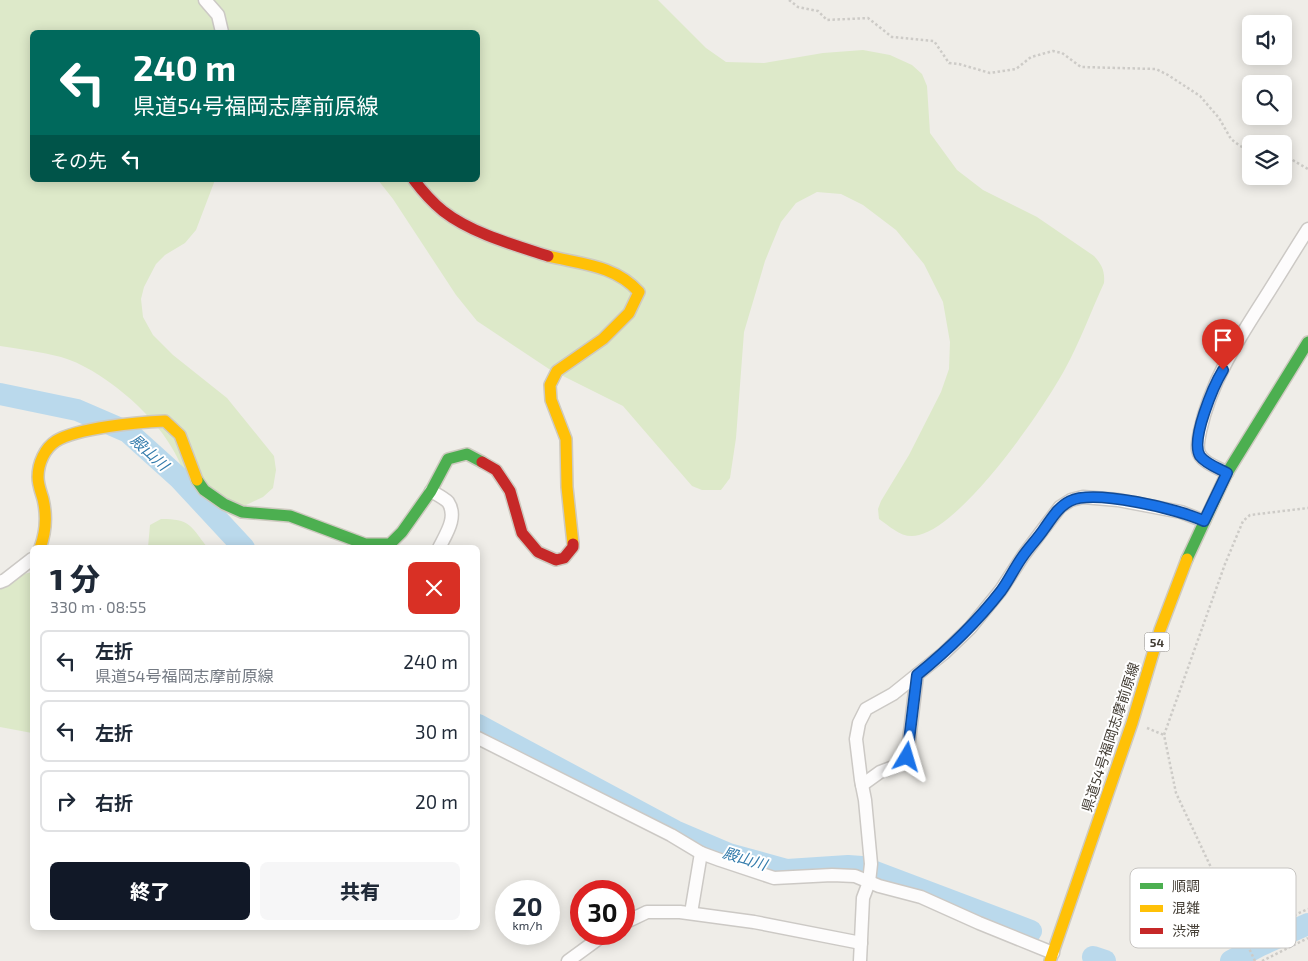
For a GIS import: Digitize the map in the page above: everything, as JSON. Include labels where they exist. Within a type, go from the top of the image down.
[{"type":"street","points":[[205,0],[218,15],[222,30]]},
{"type":"street","points":[[41,545],[45,534],[45,507],[37,479],[38,466],[46,451],[57,440],[80,432],[165,421],[180,435],[195,478],[204,490],[224,504],[242,512],[290,516],[365,544],[390,544],[402,532],[431,491],[448,459],[467,454],[496,470],[510,491],[522,533],[538,552],[556,560],[564,558],[574,547],[567,487],[566,439],[552,400],[550,385],[557,371],[603,339],[629,313],[639,292],[633,284],[610,270],[547,256],[473,229],[441,211],[426,198],[415,182]]},
{"type":"street","points":[[1227,473],[1205,461],[1198,449],[1198,441],[1207,405],[1215,384],[1246,327],[1308,229]]},
{"type":"street","name":"県道54号福岡志摩前原線","points":[[1051,957],[1128,732],[1160,630],[1184,566],[1227,473],[1308,342]]},
{"type":"street","points":[[431,491],[447,502],[453,513],[450,526],[441,545]]},
{"type":"street","points":[[860,961],[863,898],[870,882],[871,864],[865,800],[856,739],[859,723],[866,709],[893,694],[944,653],[970,628],[1001,590],[1023,556],[1060,507],[1071,500],[1083,497],[1118,500],[1181,512],[1204,521]]},
{"type":"street","points":[[0,582],[30,561]]},
{"type":"street","points":[[862,785],[880,772],[904,762],[907,757],[917,675]]},
{"type":"street","points":[[480,739],[662,831],[701,853],[774,878],[832,875],[855,876],[879,886],[921,897],[1051,957]]},
{"type":"street","points":[[691,913],[701,853]]},
{"type":"street","points":[[635,918],[647,912],[691,913],[754,922],[861,943]]},
{"type":"street","points":[[568,961],[590,945]]},
{"type":"path","points":[[789,0],[798,7],[818,12],[827,20],[868,18],[892,37],[934,41],[949,63],[990,73],[1016,69],[1032,57],[1053,51],[1062,53],[1081,68],[1156,69],[1200,96],[1219,118],[1231,139],[1242,147]]},
{"type":"path","points":[[1292,160],[1308,169]]},
{"type":"path","points":[[1211,868],[1176,793],[1164,735],[1225,564],[1243,521],[1250,515],[1308,508]]},
{"type":"path","points":[[1296,914],[1308,909]]},
{"type":"path","points":[[1296,944],[1308,938]]},
{"type":"path","points":[[1249,948],[1255,961]]},
{"type":"path","points":[[1262,961],[1288,948]]},
{"type":"green space","points":[[0,0],[658,0],[706,48],[726,62],[764,63],[823,53],[863,50],[890,55],[912,65],[922,74],[927,86],[930,133],[957,170],[983,190],[1037,217],[1094,256],[1099,262],[1104,275],[1104,283],[1065,369],[1021,437],[1001,463],[958,510],[937,526],[919,535],[908,536],[893,529],[879,519],[878,509],[909,455],[941,392],[949,369],[950,342],[943,302],[924,264],[896,230],[863,205],[841,194],[817,192],[796,203],[781,222],[765,261],[744,332],[736,438],[730,478],[721,490],[702,490],[692,486],[623,406],[549,369],[477,321],[456,295],[393,199],[380,182],[480,182],[480,30],[30,30],[30,182],[214,182],[196,230],[185,243],[165,255],[156,264],[144,287],[141,299],[143,317],[153,335],[173,355],[227,398],[274,456],[276,470],[273,488],[263,497],[244,506],[189,482],[174,452],[152,420],[124,393],[108,381],[92,371],[61,357],[0,346]]},
{"type":"green space","points":[[161,519],[184,522],[193,528],[206,545],[148,545],[150,525]]},
{"type":"green space","points":[[30,572],[30,733],[0,727],[0,580]]},
{"type":"waterway","name":"殿山川","points":[[0,394],[77,410],[128,432],[179,478],[241,545]]},
{"type":"waterway","name":"殿山川","points":[[480,726],[675,831],[729,854],[787,870],[848,866],[862,867],[1031,931]]},
{"type":"waterway","name":"殿山川","points":[[1296,929],[1308,924]]},
{"type":"waterway","name":"殿山川","points":[[1231,961],[1255,948]]},
{"type":"waterway","name":"殿山川","points":[[1093,957],[1105,961]]},
{"type":"traffic: fast","points":[[1187,559],[1227,473],[1308,342]]},
{"type":"traffic: fast","points":[[197,480],[204,490],[224,504],[242,512],[290,516],[365,544],[390,544],[402,532],[431,491],[448,459],[467,454],[482,462]]},
{"type":"traffic: slow","points":[[548,256],[608,271],[630,283],[639,292],[629,313],[603,339],[557,371],[550,385],[551,400],[566,439],[567,487],[573,544]]},
{"type":"traffic: slow","points":[[41,545],[45,530],[45,518],[38,480],[39,466],[43,456],[52,444],[66,436],[109,426],[165,421],[180,435],[197,480]]},
{"type":"traffic: slow","points":[[1050,961],[1132,723],[1160,630],[1187,559]]},
{"type":"traffic: jam","points":[[416,182],[439,208],[466,226],[493,238],[548,256]]},
{"type":"traffic: jam","points":[[482,462],[496,470],[510,491],[522,533],[538,552],[556,560],[564,558],[573,547],[573,544]]},
{"type":"route","points":[[907,757],[917,675],[970,628],[1001,590],[1023,556],[1060,507],[1071,500],[1083,497],[1118,500],[1181,512],[1204,521],[1227,473],[1205,461],[1198,449],[1198,441],[1207,405],[1223,370]]}]
